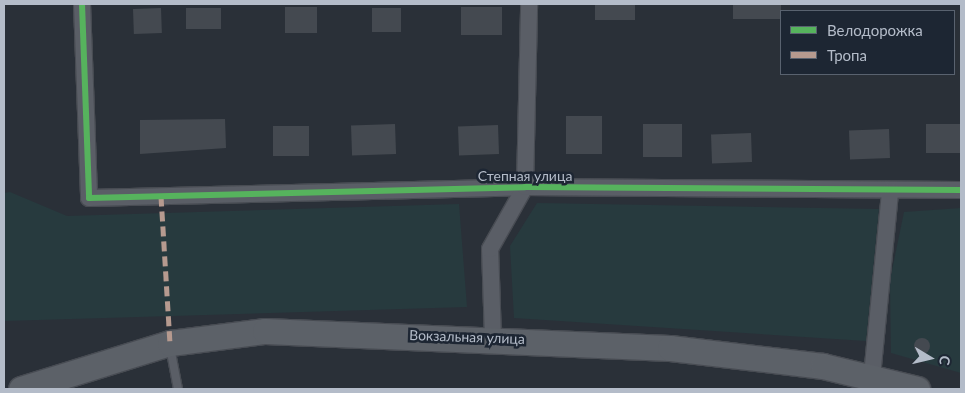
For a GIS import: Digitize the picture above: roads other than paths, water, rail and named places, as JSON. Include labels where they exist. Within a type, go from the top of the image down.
[{"type":"main road","name":"Вокзальная улица","points":[[21,389],[170,343],[265,331],[494,338],[764,357],[917,389]]},
{"type":"street","name":"Степная улица","points":[[82,4],[89,198],[525,187],[961,190]]},
{"type":"street","points":[[494,338],[490,249],[525,187],[529,4]]},
{"type":"street","points":[[886,382],[890,191]]},
{"type":"lane","points":[[170,343],[178,389]]}]
